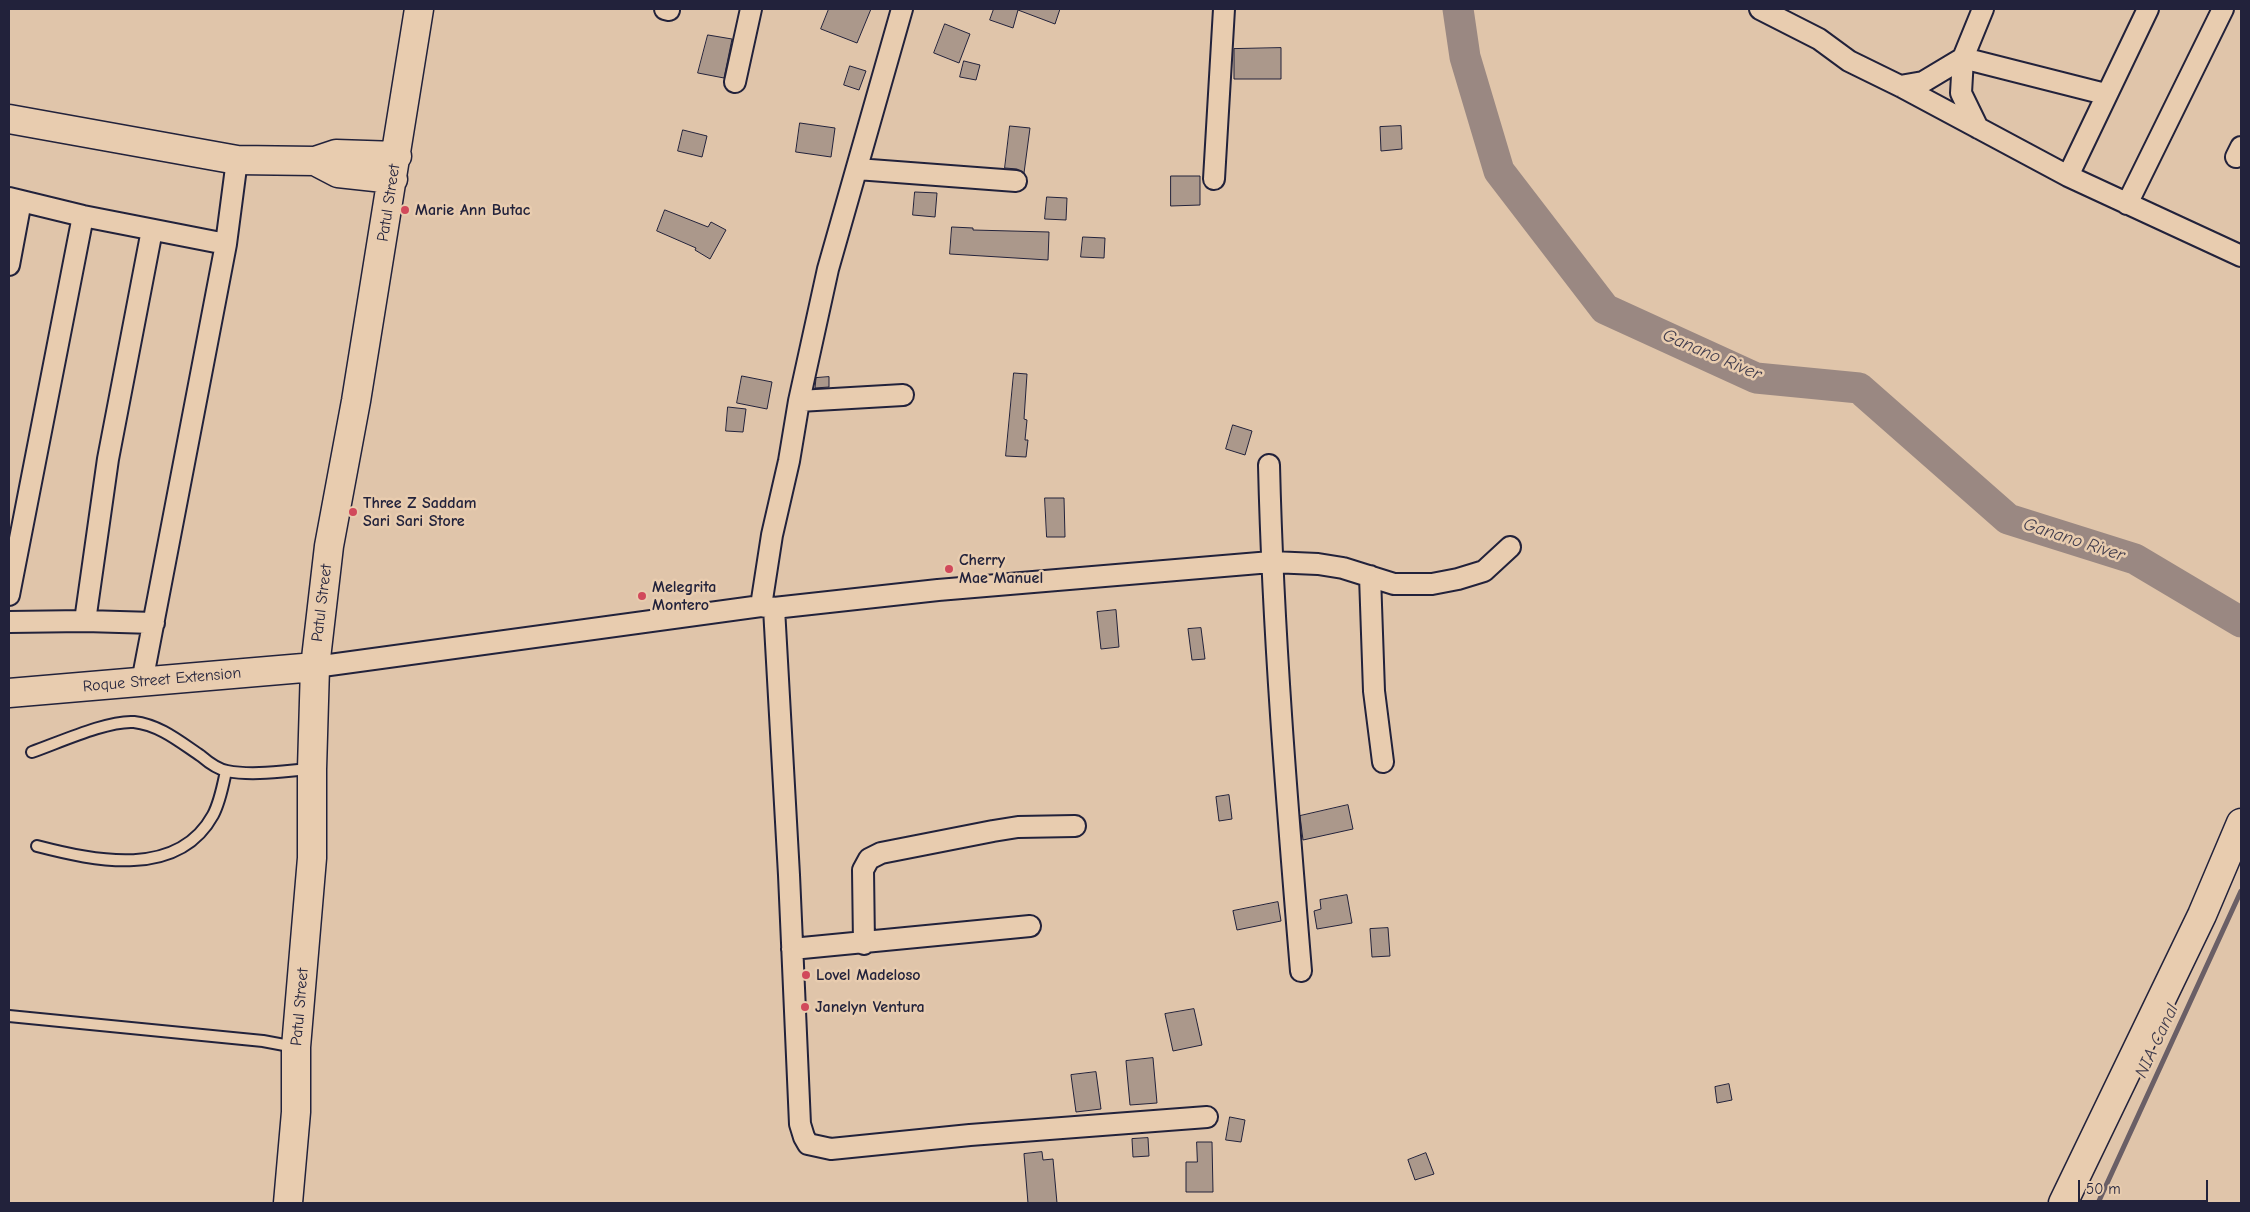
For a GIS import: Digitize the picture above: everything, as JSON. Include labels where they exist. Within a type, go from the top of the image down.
[{"type":"main road","name":"Patul Street","points":[[288,1203],[296,1112],[296,1047],[312,858],[315,667],[329,546],[356,401],[419,9]]},
{"type":"main road","points":[[9,119],[237,160],[315,161],[338,173],[395,167]]},
{"type":"main road","name":"Roque Street Extension","points":[[9,693],[315,667]]},
{"type":"main road","points":[[2063,1203],[2202,915],[2241,823]]},
{"type":"street","points":[[735,82],[751,9]]},
{"type":"street","points":[[902,9],[828,269],[798,401],[789,461],[772,535],[767,607],[792,949],[800,1124],[808,1144],[831,1149],[970,1135],[1207,1117]]},
{"type":"street","points":[[1214,178],[1224,9]]},
{"type":"street","points":[[1760,9],[1819,39],[1849,61],[1900,86],[2068,176],[2241,256]]},
{"type":"street","points":[[1978,128],[1961,94],[1962,58],[1983,9]]},
{"type":"street","points":[[2068,176],[2105,94],[2148,9]]},
{"type":"street","points":[[2127,204],[2223,9]]},
{"type":"street","points":[[1900,86],[1923,82],[1962,58],[2105,94]]},
{"type":"street","points":[[142,682],[226,244],[237,160]]},
{"type":"street","points":[[857,169],[1016,180]]},
{"type":"street","points":[[9,265],[15,200],[83,216],[226,244]]},
{"type":"street","points":[[9,595],[83,216]]},
{"type":"street","points":[[85,621],[108,459],[152,230]]},
{"type":"street","points":[[798,401],[903,395]]},
{"type":"street","points":[[1268,465],[1271,562],[1280,711],[1301,971]]},
{"type":"street","points":[[315,667],[767,607],[938,590],[1271,562],[1318,564],[1344,568],[1394,584],[1432,584],[1484,571],[1510,547]]},
{"type":"street","points":[[1370,576],[1374,692],[1383,762]]},
{"type":"street","points":[[9,622],[85,621],[154,623]]},
{"type":"street","points":[[864,944],[862,870],[869,859],[881,853],[992,830],[1018,827],[1075,826]]},
{"type":"street","points":[[792,949],[864,944],[1030,926]]},
{"type":"lane","points":[[32,752],[103,728],[132,722],[148,725],[169,734],[213,765],[226,771],[261,772],[312,769]]},
{"type":"lane","points":[[37,846],[78,856],[114,860],[165,856],[184,848],[200,833],[213,814],[226,771]]},
{"type":"lane","points":[[9,1016],[263,1041],[296,1047]]},
{"type":"building","points":[[829,9],[871,9],[857,43],[821,29]]},
{"type":"building","points":[[994,9],[1060,9],[1055,24],[1018,10],[1013,28],[990,20]]},
{"type":"building","points":[[945,24],[970,34],[959,63],[934,53]]},
{"type":"building","points":[[708,35],[732,39],[724,78],[698,73]]},
{"type":"building","points":[[1281,48],[1281,79],[1234,79],[1234,49]]},
{"type":"building","points":[[964,61],[980,65],[976,80],[960,77]]},
{"type":"building","points":[[850,66],[866,71],[859,90],[844,85]]},
{"type":"building","points":[[800,123],[835,128],[831,157],[796,152]]},
{"type":"building","points":[[1010,126],[1030,128],[1024,173],[1017,169],[1005,168]]},
{"type":"building","points":[[1401,126],[1402,149],[1381,151],[1380,127]]},
{"type":"building","points":[[683,130],[707,136],[702,157],[678,151]]},
{"type":"building","points":[[1171,176],[1200,176],[1200,205],[1171,206]]},
{"type":"building","points":[[915,192],[937,193],[935,217],[913,215]]},
{"type":"building","points":[[1047,197],[1067,198],[1066,220],[1045,219]]},
{"type":"building","points":[[665,210],[708,227],[711,222],[726,230],[710,259],[695,250],[696,248],[657,231]]},
{"type":"building","points":[[952,227],[973,228],[973,230],[1049,232],[1048,260],[950,254]]},
{"type":"building","points":[[1083,237],[1105,238],[1104,258],[1081,257]]},
{"type":"building","points":[[1014,373],[1027,374],[1024,419],[1027,420],[1025,440],[1028,440],[1026,457],[1006,456]]},
{"type":"building","points":[[742,376],[772,382],[767,409],[737,403]]},
{"type":"building","points":[[829,377],[829,387],[815,388],[816,378]]},
{"type":"building","points":[[728,407],[746,409],[743,432],[726,431]]},
{"type":"building","points":[[1233,425],[1252,431],[1245,455],[1226,449]]},
{"type":"building","points":[[1045,498],[1064,498],[1065,537],[1047,537]]},
{"type":"building","points":[[1116,610],[1119,647],[1101,649],[1097,612]]},
{"type":"building","points":[[1201,628],[1205,659],[1192,660],[1188,629]]},
{"type":"building","points":[[1229,795],[1232,819],[1219,821],[1216,797]]},
{"type":"building","points":[[1348,805],[1353,829],[1303,840],[1300,816]]},
{"type":"building","points":[[1347,895],[1352,923],[1317,929],[1314,911],[1321,909],[1320,900]]},
{"type":"building","points":[[1278,902],[1281,921],[1237,930],[1233,911]]},
{"type":"building","points":[[1388,928],[1390,956],[1372,957],[1370,929]]},
{"type":"building","points":[[1194,1009],[1202,1045],[1173,1051],[1165,1014]]},
{"type":"building","points":[[1153,1058],[1157,1103],[1130,1105],[1126,1061]]},
{"type":"building","points":[[1096,1072],[1101,1109],[1076,1112],[1071,1075]]},
{"type":"building","points":[[1729,1084],[1732,1100],[1717,1103],[1715,1087]]},
{"type":"building","points":[[1230,1117],[1245,1120],[1241,1142],[1226,1140]]},
{"type":"building","points":[[1148,1138],[1149,1156],[1133,1157],[1132,1139]]},
{"type":"building","points":[[1197,1142],[1212,1142],[1213,1192],[1186,1192],[1186,1162],[1197,1162]]},
{"type":"building","points":[[1042,1152],[1043,1160],[1053,1159],[1057,1203],[1028,1203],[1024,1154]]},
{"type":"building","points":[[1426,1153],[1434,1174],[1415,1180],[1408,1160]]},
{"type":"waterway","name":"Ganano River","points":[[1458,9],[1465,57],[1499,171],[1605,309],[1756,378],[1859,388],[2008,519],[2135,559],[2241,622]]},
{"type":"waterway","name":"NIA Canal","points":[[2098,1203],[2241,891]]},
{"type":"place","name":"Marie Ann Butac","points":[[405,210]]},
{"type":"place","name":"Three Z Saddam Sari Sari Store","points":[[353,512]]},
{"type":"place","name":"Cherry Mae Manuel","points":[[949,569]]},
{"type":"place","name":"Melegrita Montero","points":[[642,596]]},
{"type":"place","name":"Lovel Madeloso","points":[[806,975]]},
{"type":"place","name":"Janelyn Ventura","points":[[805,1007]]}]
